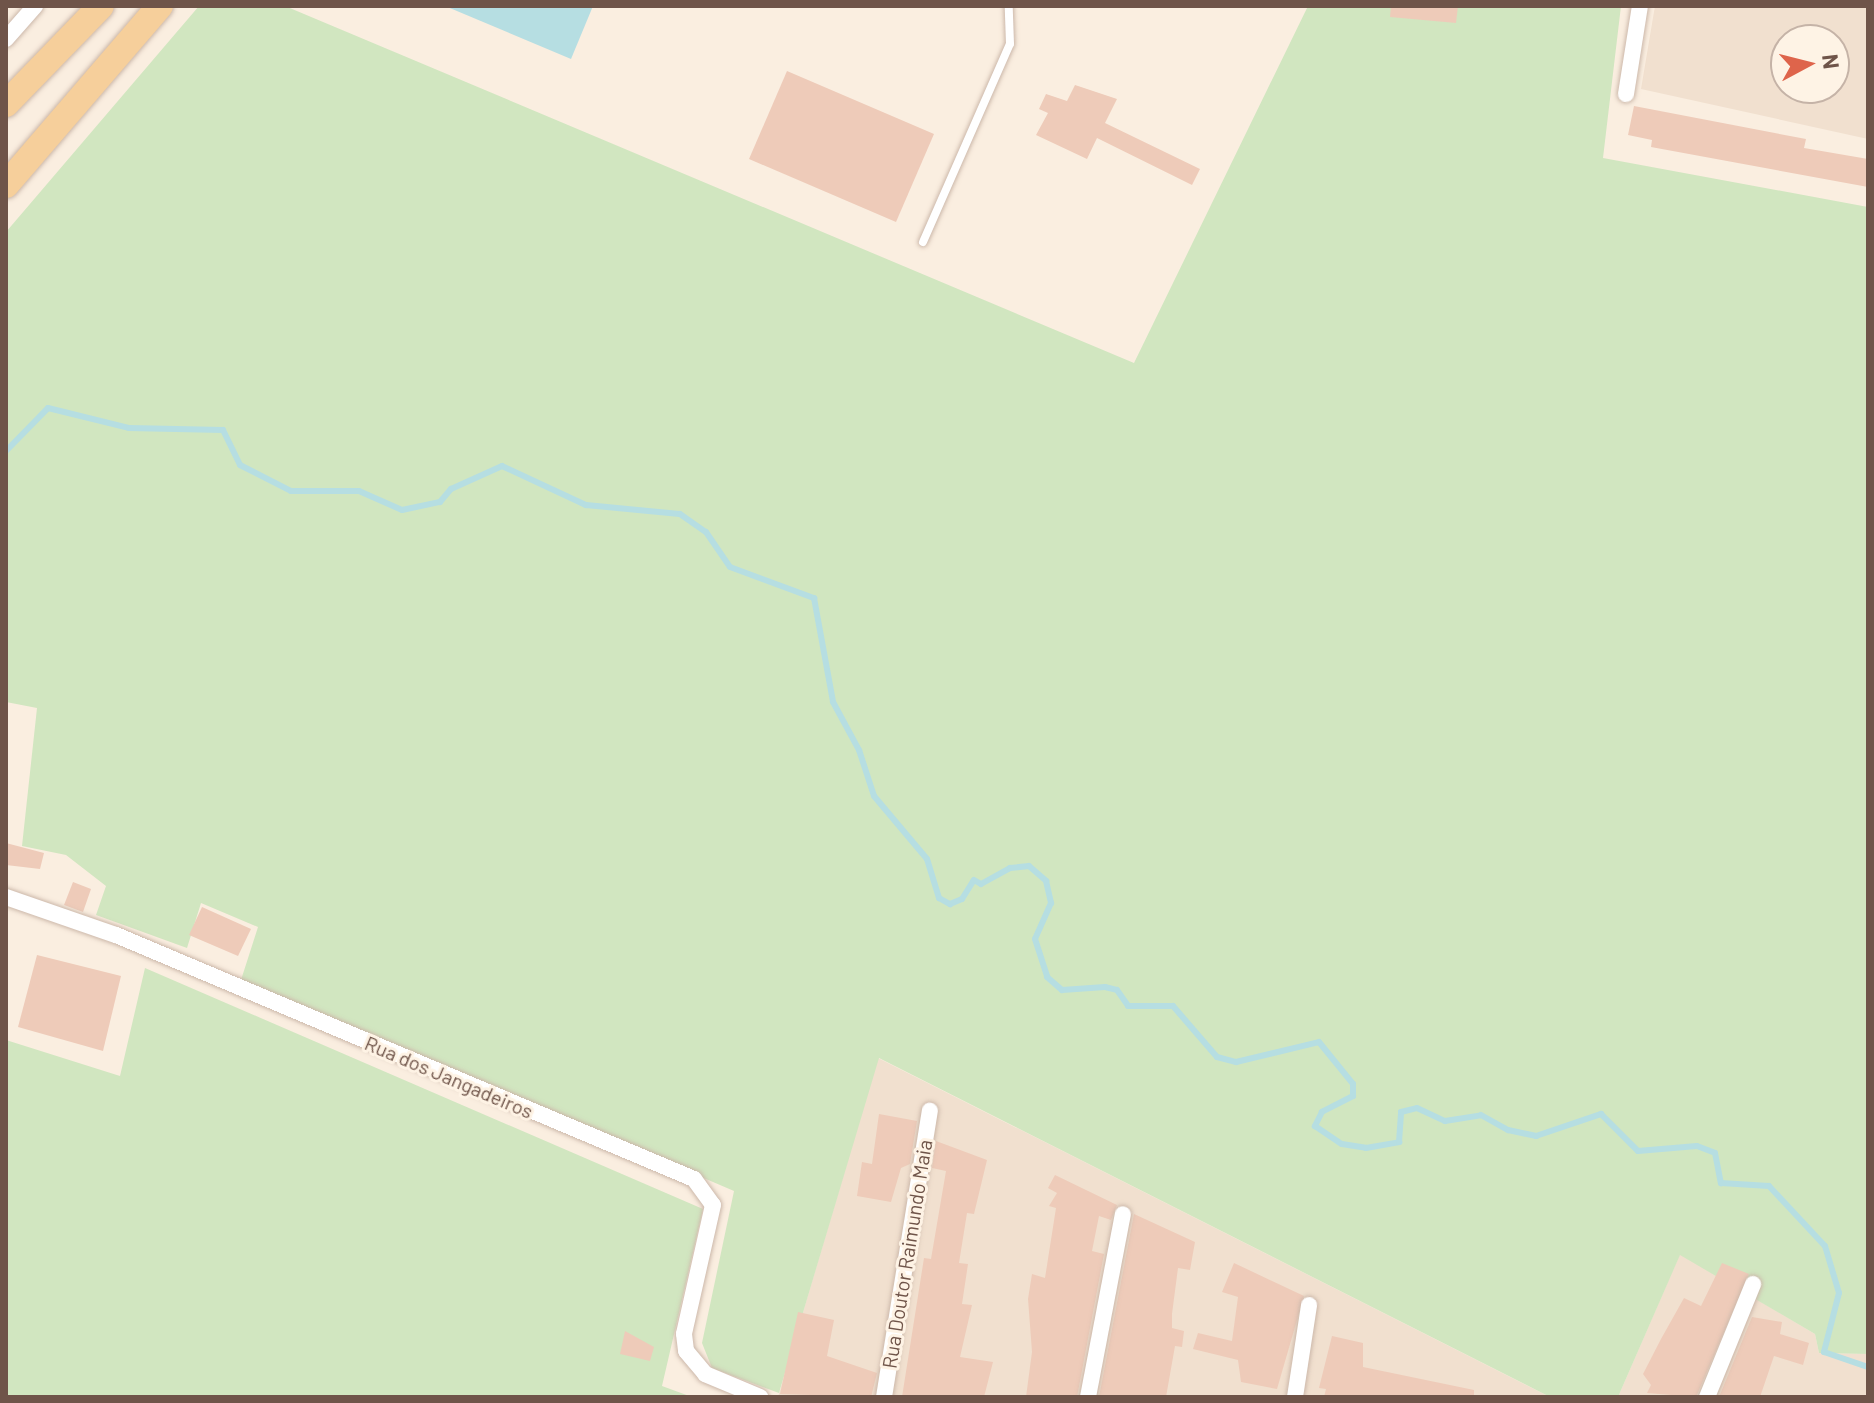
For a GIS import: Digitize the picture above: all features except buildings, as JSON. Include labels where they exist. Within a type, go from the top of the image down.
[{"type":"main road","points":[[6,104],[101,6]]},
{"type":"main road","points":[[6,185],[160,6]]},
{"type":"street","points":[[6,39],[35,6]]},
{"type":"street","points":[[1626,94],[1640,6]]},
{"type":"street","name":"Rua dos Jangadeiros","points":[[6,897],[116,935],[694,1179],[708,1193],[712,1221],[684,1334],[692,1364],[705,1374],[760,1397]]},
{"type":"street","name":"Rua Doutor Raimundo Maia","points":[[884,1397],[930,1111]]},
{"type":"street","points":[[1088,1397],[1123,1214]]},
{"type":"street","points":[[1707,1397],[1753,1284]]},
{"type":"street","points":[[1295,1397],[1309,1305]]},
{"type":"lane","points":[[923,242],[1010,44],[1009,6]]},
{"type":"shaded area","points":[[1655,6],[1868,6],[1868,139],[1641,89]]},
{"type":"shaded area","points":[[878,1058],[1550,1397],[778,1397]]},
{"type":"shaded area","points":[[1680,1254],[1815,1334],[1819,1353],[1868,1354],[1868,1397],[1618,1397]]},
{"type":"green space","points":[[199,6],[285,6],[1134,363],[1308,6],[1621,6],[1603,158],[1868,207],[1868,1354],[1819,1353],[1815,1334],[1680,1255],[1618,1397],[1550,1397],[879,1058],[779,1393],[712,1368],[702,1343],[734,1191],[241,980],[258,927],[201,903],[187,948],[96,915],[106,886],[66,855],[22,846],[37,708],[6,702],[6,232]]},
{"type":"green space","points":[[145,968],[703,1209],[662,1386],[692,1397],[6,1397],[6,1040],[120,1076]]},
{"type":"water","points":[[445,6],[593,6],[571,59]]},
{"type":"waterway","points":[[6,451],[48,408],[129,428],[223,430],[240,465],[291,491],[359,491],[402,510],[440,502],[451,489],[502,466],[586,505],[680,514],[706,532],[730,567],[814,598],[833,702],[859,750],[874,796],[927,859],[939,898],[950,904],[962,899],[974,880],[981,884],[1010,868],[1029,866],[1046,881],[1051,903],[1035,939],[1047,977],[1062,990],[1105,987],[1117,990],[1128,1006],[1173,1006],[1217,1057],[1236,1062],[1319,1042],[1353,1084],[1353,1096],[1322,1112],[1315,1126],[1342,1144],[1366,1148],[1399,1142],[1401,1112],[1417,1108],[1445,1121],[1481,1115],[1508,1130],[1536,1136],[1601,1114],[1638,1151],[1697,1146],[1715,1153],[1721,1183],[1769,1186],[1825,1246],[1839,1293],[1824,1352],[1868,1367]]}]
